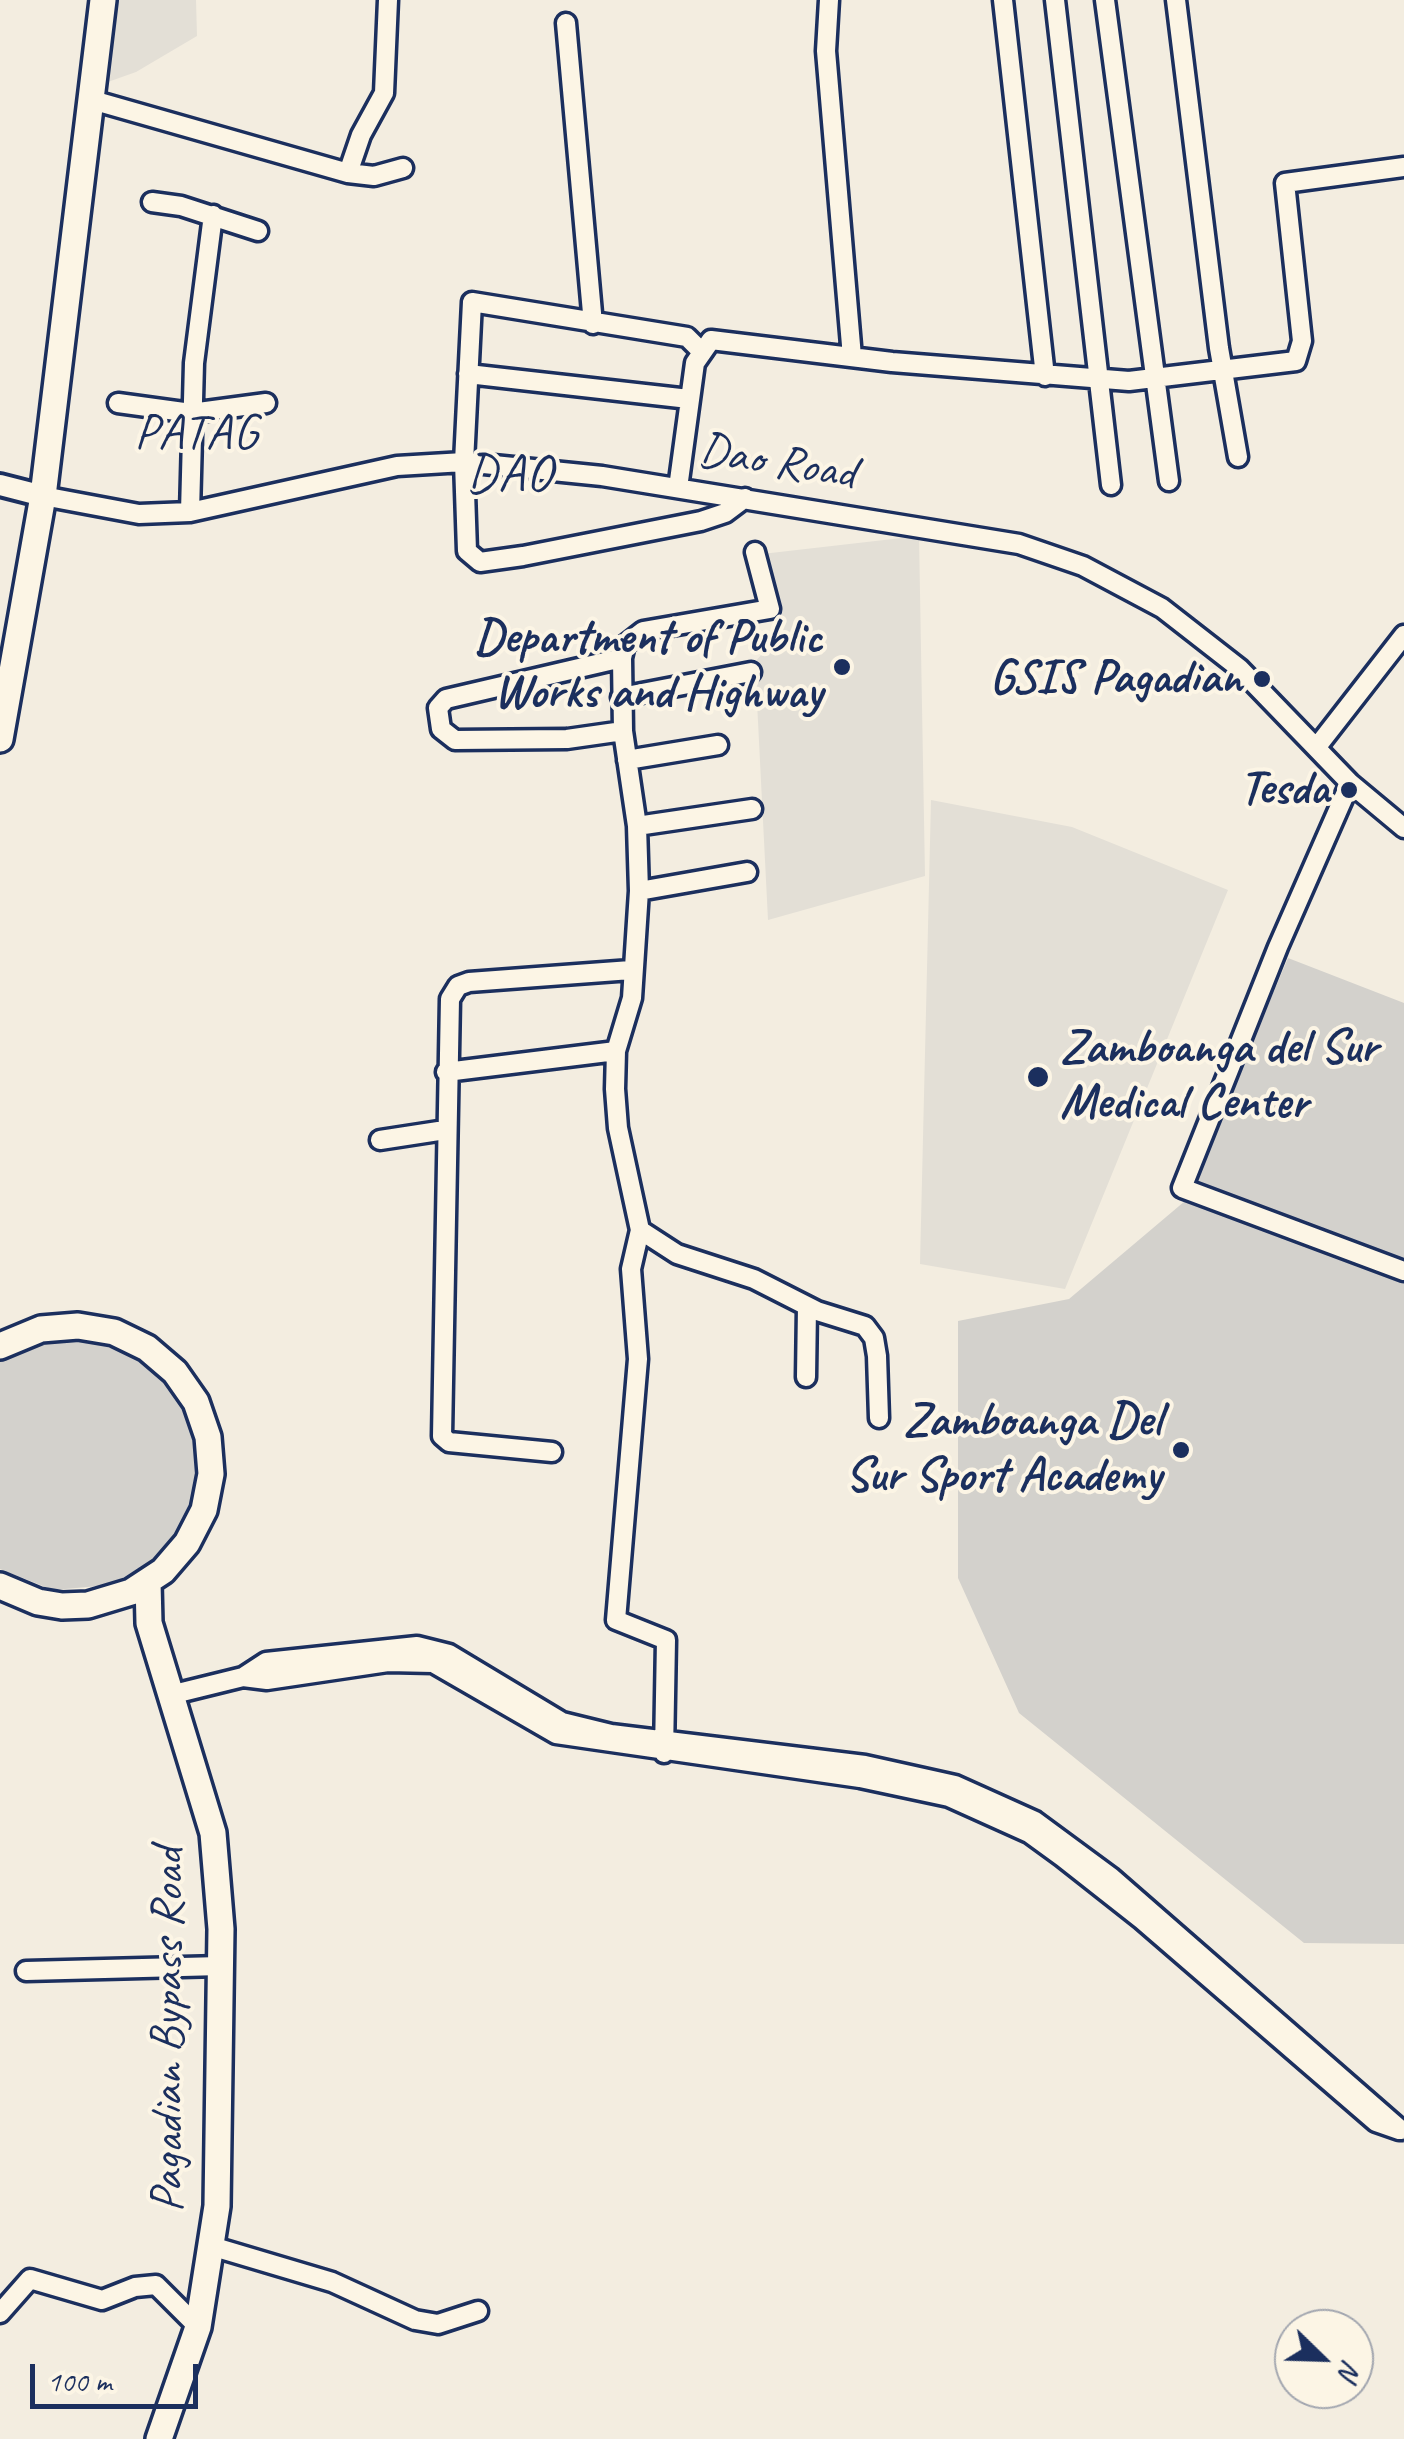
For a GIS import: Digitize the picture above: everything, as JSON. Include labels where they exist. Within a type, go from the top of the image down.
[{"type":"highway","points":[[0,740],[42,496],[103,0]]},
{"type":"highway","points":[[0,1586],[38,1602],[62,1606],[112,1600],[148,1582],[187,1543],[208,1492],[208,1437],[196,1402],[162,1358],[114,1332],[78,1326],[8,1335]]},
{"type":"highway","name":"Pagadian Bypass Road","points":[[148,1582],[148,1623],[174,1694],[213,1834],[221,1966],[216,2206],[211,2246],[198,2327],[159,2439]]},
{"type":"highway","points":[[112,1600],[136,1610],[148,1623]]},
{"type":"main road","points":[[0,485],[42,496]]},
{"type":"street","points":[[348,173],[361,135],[384,93],[388,0]]},
{"type":"street","points":[[829,0],[826,52],[852,356]]},
{"type":"street","points":[[1003,0],[1045,376]]},
{"type":"street","points":[[1055,0],[1111,485]]},
{"type":"street","points":[[1105,0],[1169,481]]},
{"type":"street","points":[[1176,0],[1222,373],[1238,457]]},
{"type":"street","points":[[566,23],[592,324]]},
{"type":"street","points":[[92,100],[348,173],[374,176],[403,168]]},
{"type":"street","points":[[678,488],[689,399],[700,350],[716,339],[1098,379],[1153,380],[1290,363],[1302,349],[1285,183],[1404,168]]},
{"type":"street","points":[[152,202],[212,215],[258,231]]},
{"type":"street","points":[[190,512],[191,413],[212,215]]},
{"type":"street","points":[[700,350],[687,337],[472,302],[464,538],[472,559],[480,562],[701,521],[725,513],[745,498]]},
{"type":"street","points":[[468,374],[689,399]]},
{"type":"street","points":[[118,403],[191,413],[266,404]]},
{"type":"street","name":"Dao Road","points":[[42,496],[138,514],[190,512],[397,466],[464,462],[678,488],[991,538],[1083,566],[1131,588],[1200,637],[1270,697],[1350,783],[1404,828]]},
{"type":"street","points":[[664,1746],[666,1640],[616,1620],[638,1359],[631,1269],[640,1230],[618,1128],[616,1051],[631,1004],[639,891],[637,826],[620,696],[622,658],[625,645],[643,631],[770,609],[754,552]]},
{"type":"street","points":[[1316,748],[1404,635]]},
{"type":"street","points":[[622,658],[446,698],[438,708],[440,729],[455,740],[567,739],[623,731]]},
{"type":"street","points":[[620,696],[751,672]]},
{"type":"street","points":[[627,760],[718,745]]},
{"type":"street","points":[[1350,783],[1278,947],[1182,1188],[1404,1271]]},
{"type":"street","points":[[637,826],[752,808]]},
{"type":"street","points":[[639,891],[747,872]]},
{"type":"street","points":[[552,1452],[449,1442],[442,1436],[450,1000],[458,986],[631,970]]},
{"type":"street","points":[[446,1072],[616,1051]]},
{"type":"street","points":[[380,1140],[446,1130]]},
{"type":"street","points":[[640,1230],[677,1254],[754,1279],[807,1307],[866,1326],[877,1356],[879,1418]]},
{"type":"street","points":[[806,1378],[807,1307]]},
{"type":"street","points":[[174,1694],[244,1677],[266,1662],[417,1646],[449,1654],[562,1722],[664,1746],[860,1778],[948,1797],[1029,1833],[1142,1920],[1376,2122],[1403,2131]]},
{"type":"street","points":[[26,1971],[221,1966]]},
{"type":"street","points":[[211,2246],[332,2282],[414,2320],[438,2324],[478,2311]]},
{"type":"street","points":[[0,2313],[30,2279],[102,2300],[135,2287],[156,2285],[198,2327]]},
{"type":"shaded area","points":[[116,0],[196,0],[197,36],[136,72],[105,83]]},
{"type":"shaded area","points":[[919,536],[925,876],[768,920],[755,662],[780,633],[762,554]]},
{"type":"shaded area","name":"Zamboanga del Sur Medical Center","points":[[931,800],[1072,827],[1228,890],[1065,1289],[920,1264]]},
{"type":"shaded area","name":"Zamboanga Del Sur Sport Academy","points":[[1288,958],[1404,1003],[1404,1944],[1304,1943],[1019,1713],[958,1578],[958,1321],[1069,1299],[1185,1201]]},
{"type":"shaded area","points":[[82,1333],[150,1359],[193,1418],[201,1461],[193,1505],[162,1554],[111,1585],[53,1590],[0,1569],[0,1355],[23,1343]]},
{"type":"place","name":"Department of Public Works and Highway","points":[[842,667]]},
{"type":"place","name":"GSIS Pagadian","points":[[1262,679]]},
{"type":"place","name":"Tesda","points":[[1349,790]]},
{"type":"place","name":"Zamboanga del Sur Medical Center","points":[[1038,1077]]},
{"type":"place","name":"Zamboanga Del Sur Sport Academy","points":[[1181,1450]]},
{"type":"district","name":"PATAG","points":[[197,435]]},
{"type":"district","name":"DAO","points":[[510,476]]}]
